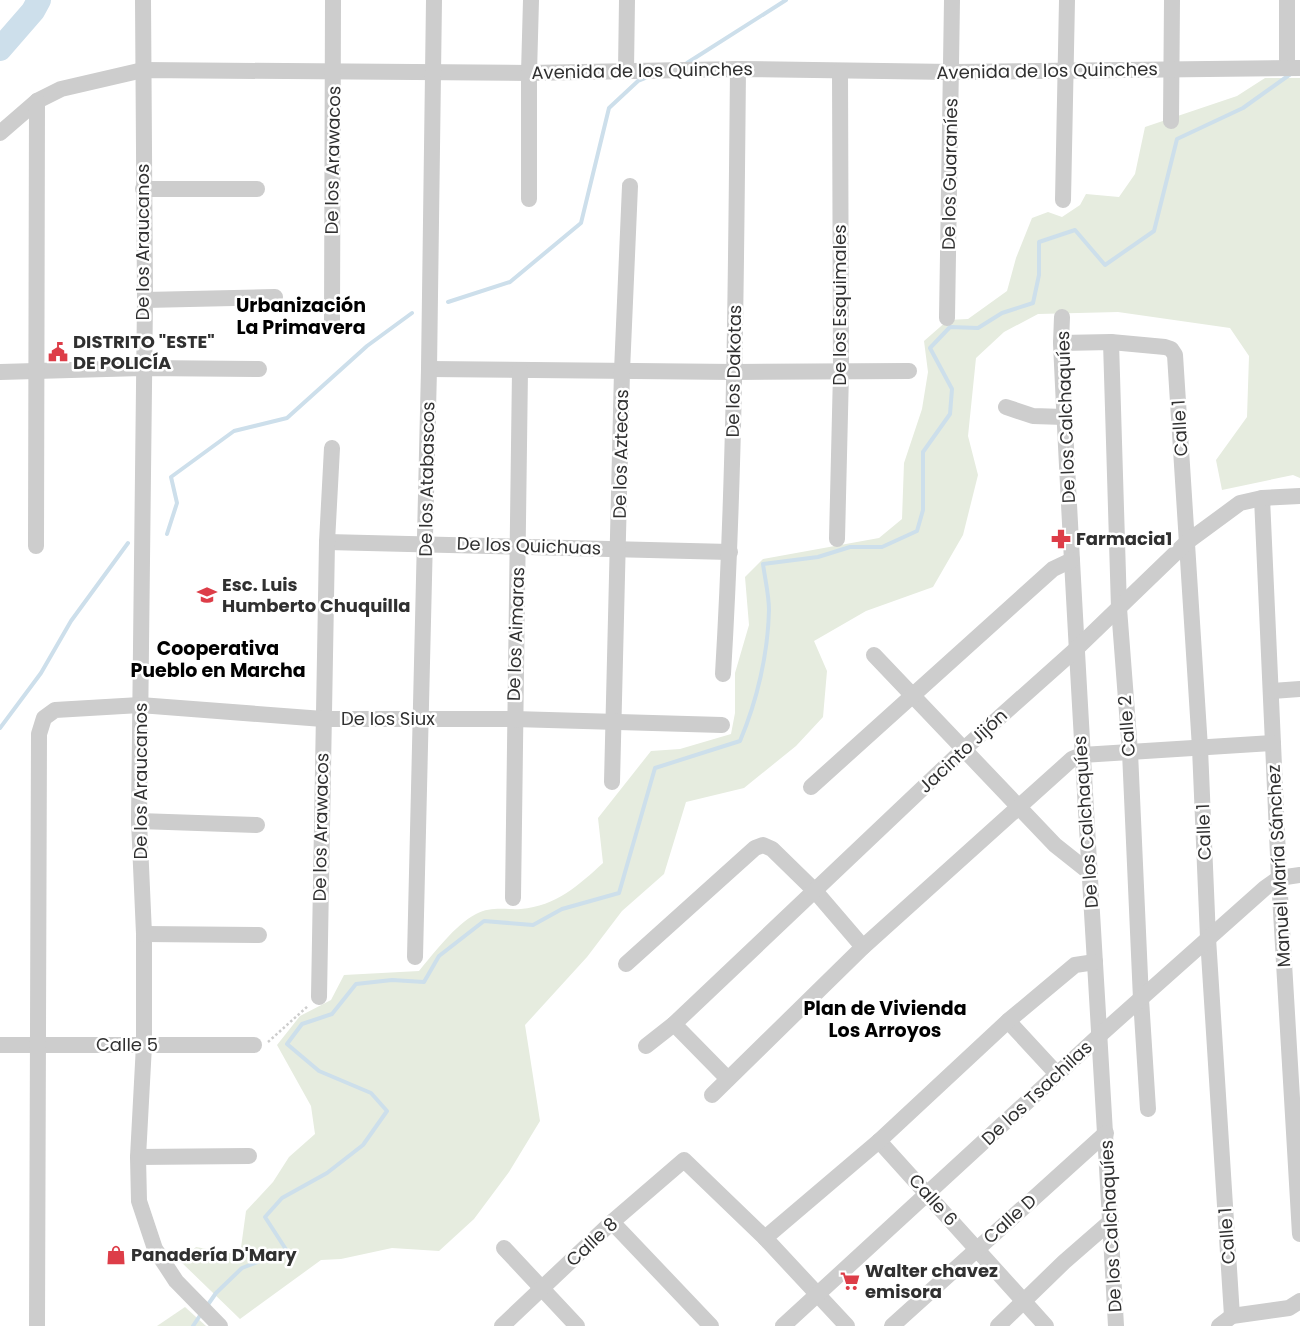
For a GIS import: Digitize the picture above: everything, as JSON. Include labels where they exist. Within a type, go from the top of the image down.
[{"type":"street","name":"De los Araucanos","points":[[143,0],[145,300],[142,368],[139,821],[144,934],[144,1045],[138,1157],[142,1209],[155,1250],[176,1281],[220,1326]]},
{"type":"street","name":"De los Arawacos","points":[[332,320],[333,0]]},
{"type":"street","name":"De los Atabascos","points":[[415,957],[426,543],[434,0]]},
{"type":"street","points":[[529,199],[531,0]]},
{"type":"street","points":[[626,70],[627,0]]},
{"type":"street","name":"De los Guaraníes","points":[[947,318],[952,0]]},
{"type":"street","points":[[1063,200],[1067,0]]},
{"type":"street","points":[[1171,121],[1172,0]]},
{"type":"street","points":[[1287,0],[1294,68]]},
{"type":"street","name":"Avenida de los Quinches","points":[[0,132],[36,101],[61,89],[143,70],[529,73],[738,68],[952,72],[1066,69],[1294,68]]},
{"type":"street","name":"De los Dakotas","points":[[723,674],[730,552],[735,372],[738,68]]},
{"type":"street","name":"De los Esquimales","points":[[837,539],[841,372],[840,71]]},
{"type":"street","points":[[36,101],[38,371],[36,546]]},
{"type":"street","name":"De los Aztecas","points":[[612,782],[615,722],[622,371],[630,186]]},
{"type":"street","points":[[143,189],[257,189]]},
{"type":"street","points":[[145,300],[275,297]]},
{"type":"street","name":"De los Calchaquíes","points":[[1062,317],[1061,343],[1075,650],[1101,1034],[1111,1221],[1113,1324]]},
{"type":"street","points":[[1061,343],[1111,342]]},
{"type":"street","name":"Calle 1","points":[[1111,342],[1171,349],[1175,355],[1200,748],[1226,1322]]},
{"type":"street","name":"Calle 2","points":[[1111,342],[1119,608],[1130,752],[1148,1109]]},
{"type":"street","points":[[0,372],[142,368],[259,369]]},
{"type":"street","points":[[429,370],[910,371]]},
{"type":"street","name":"De los Aimaras","points":[[513,898],[520,370]]},
{"type":"street","points":[[1006,407],[1033,416],[1064,416]]},
{"type":"street","name":"De los Arawacos","points":[[319,997],[327,542],[332,448]]},
{"type":"street","name":"Jacinto Jijón","points":[[646,1046],[674,1024],[964,749],[1075,650],[1187,542],[1240,503],[1262,498],[1300,496]]},
{"type":"street","name":"Manuel María Sánchez","points":[[1262,498],[1279,878],[1295,1057],[1300,1234]]},
{"type":"street","name":"De los Quichuas","points":[[327,542],[519,545],[730,552]]},
{"type":"street","points":[[811,787],[1053,569],[1072,560]]},
{"type":"street","points":[[874,655],[1055,845],[1089,872]]},
{"type":"street","points":[[1272,691],[1300,689]]},
{"type":"street","name":"De los Siux","points":[[37,1045],[39,734],[44,718],[55,710],[140,705],[323,719],[514,719],[722,724]]},
{"type":"street","points":[[712,1095],[863,947],[1072,759],[1082,755],[1273,743]]},
{"type":"street","points":[[139,821],[257,825]]},
{"type":"street","points":[[626,964],[754,848],[763,845],[772,849],[814,891],[863,947]]},
{"type":"street","points":[[1279,878],[1300,875]]},
{"type":"street","name":"De los Tsachilas","points":[[783,1326],[1101,1034],[1208,938],[1279,878]]},
{"type":"street","points":[[144,934],[259,935]]},
{"type":"street","points":[[847,1326],[765,1238],[880,1141],[1008,1021],[1074,965],[1095,962]]},
{"type":"street","points":[[1008,1021],[1058,1074]]},
{"type":"street","points":[[674,1024],[728,1079]]},
{"type":"street","name":"Calle 5","points":[[0,1045],[254,1045]]},
{"type":"street","points":[[37,1045],[37,1326]]},
{"type":"street","name":"Calle D","points":[[892,1326],[1106,1133]]},
{"type":"street","name":"Calle 6","points":[[880,1141],[1046,1326]]},
{"type":"street","points":[[138,1157],[248,1156]]},
{"type":"street","name":"Calle 8","points":[[502,1326],[612,1222],[684,1160],[765,1238]]},
{"type":"street","points":[[998,1326],[1064,1262],[1111,1221]]},
{"type":"street","points":[[612,1222],[711,1326]]},
{"type":"street","points":[[504,1248],[577,1326]]},
{"type":"street","points":[[1226,1322],[1289,1308],[1300,1301]]},
{"type":"path","points":[[254,1045],[269,1042],[319,997]]},
{"type":"shaded area","points":[[1265,78],[1300,78],[1300,478],[1293,475],[1222,490],[1216,460],[1247,417],[1249,356],[1230,328],[1118,312],[1038,314],[1004,332],[976,358],[968,436],[978,475],[963,535],[933,587],[866,611],[814,641],[827,671],[823,717],[796,746],[744,788],[686,802],[664,874],[622,911],[587,957],[525,1025],[540,1121],[509,1172],[474,1219],[439,1251],[392,1248],[341,1259],[321,1260],[240,1319],[180,1261],[196,1247],[240,1255],[246,1211],[273,1182],[289,1157],[315,1134],[311,1106],[277,1045],[300,1016],[331,1000],[344,975],[419,971],[460,925],[476,914],[488,910],[521,909],[545,904],[576,886],[603,863],[598,818],[651,751],[680,749],[731,734],[735,713],[735,673],[749,625],[745,577],[763,559],[879,538],[902,519],[904,463],[922,409],[928,372],[924,341],[948,320],[968,319],[1007,291],[1016,258],[1032,218],[1048,212],[1062,217],[1080,205],[1086,194],[1119,197],[1135,174],[1145,127],[1237,96]]},
{"type":"shaded area","points":[[185,1307],[206,1326],[157,1326]]},
{"type":"waterway","points":[[0,49],[33,11],[39,0]]},
{"type":"waterway","points":[[687,63],[786,0]]},
{"type":"waterway","points":[[207,1306],[216,1293],[242,1268],[287,1251],[265,1217],[282,1198],[327,1173],[363,1145],[387,1111],[371,1093],[319,1071],[287,1044],[302,1024],[332,1014],[356,984],[392,980],[424,982],[439,956],[484,921],[533,925],[562,909],[619,893],[655,768],[740,741],[752,710],[764,660],[769,604],[763,564],[818,557],[850,547],[882,547],[917,531],[923,510],[923,452],[950,414],[952,389],[930,348],[950,327],[978,328],[1002,313],[1033,303],[1039,275],[1039,242],[1075,230],[1105,265],[1154,231],[1177,139],[1243,108],[1292,73]]},
{"type":"waterway","points":[[448,302],[510,282],[581,223],[609,108],[638,81],[648,77]]},
{"type":"waterway","points":[[167,534],[177,503],[171,477],[234,431],[287,418],[367,346],[412,313]]},
{"type":"waterway","points":[[0,728],[41,673],[71,621],[128,543]]},
{"type":"waterway","points":[[193,1326],[201,1314]]},
{"type":"place","name":"DISTRITO \"ESTE\" DE POLICÍA","points":[[58,352]]},
{"type":"place","name":"Farmacia1","points":[[1061,539]]},
{"type":"place","name":"Esc. Luis Humberto Chuquilla","points":[[207,595]]},
{"type":"place","name":"Panadería D'Mary","points":[[116,1255]]},
{"type":"place","name":"Walter chavez emisora","points":[[850,1281]]},
{"type":"district","name":"Urbanización La Primavera","points":[[301,316]]},
{"type":"district","name":"Cooperativa Pueblo en Marcha","points":[[218,659]]},
{"type":"district","name":"Plan de Vivienda Los Arroyos","points":[[885,1019]]}]
